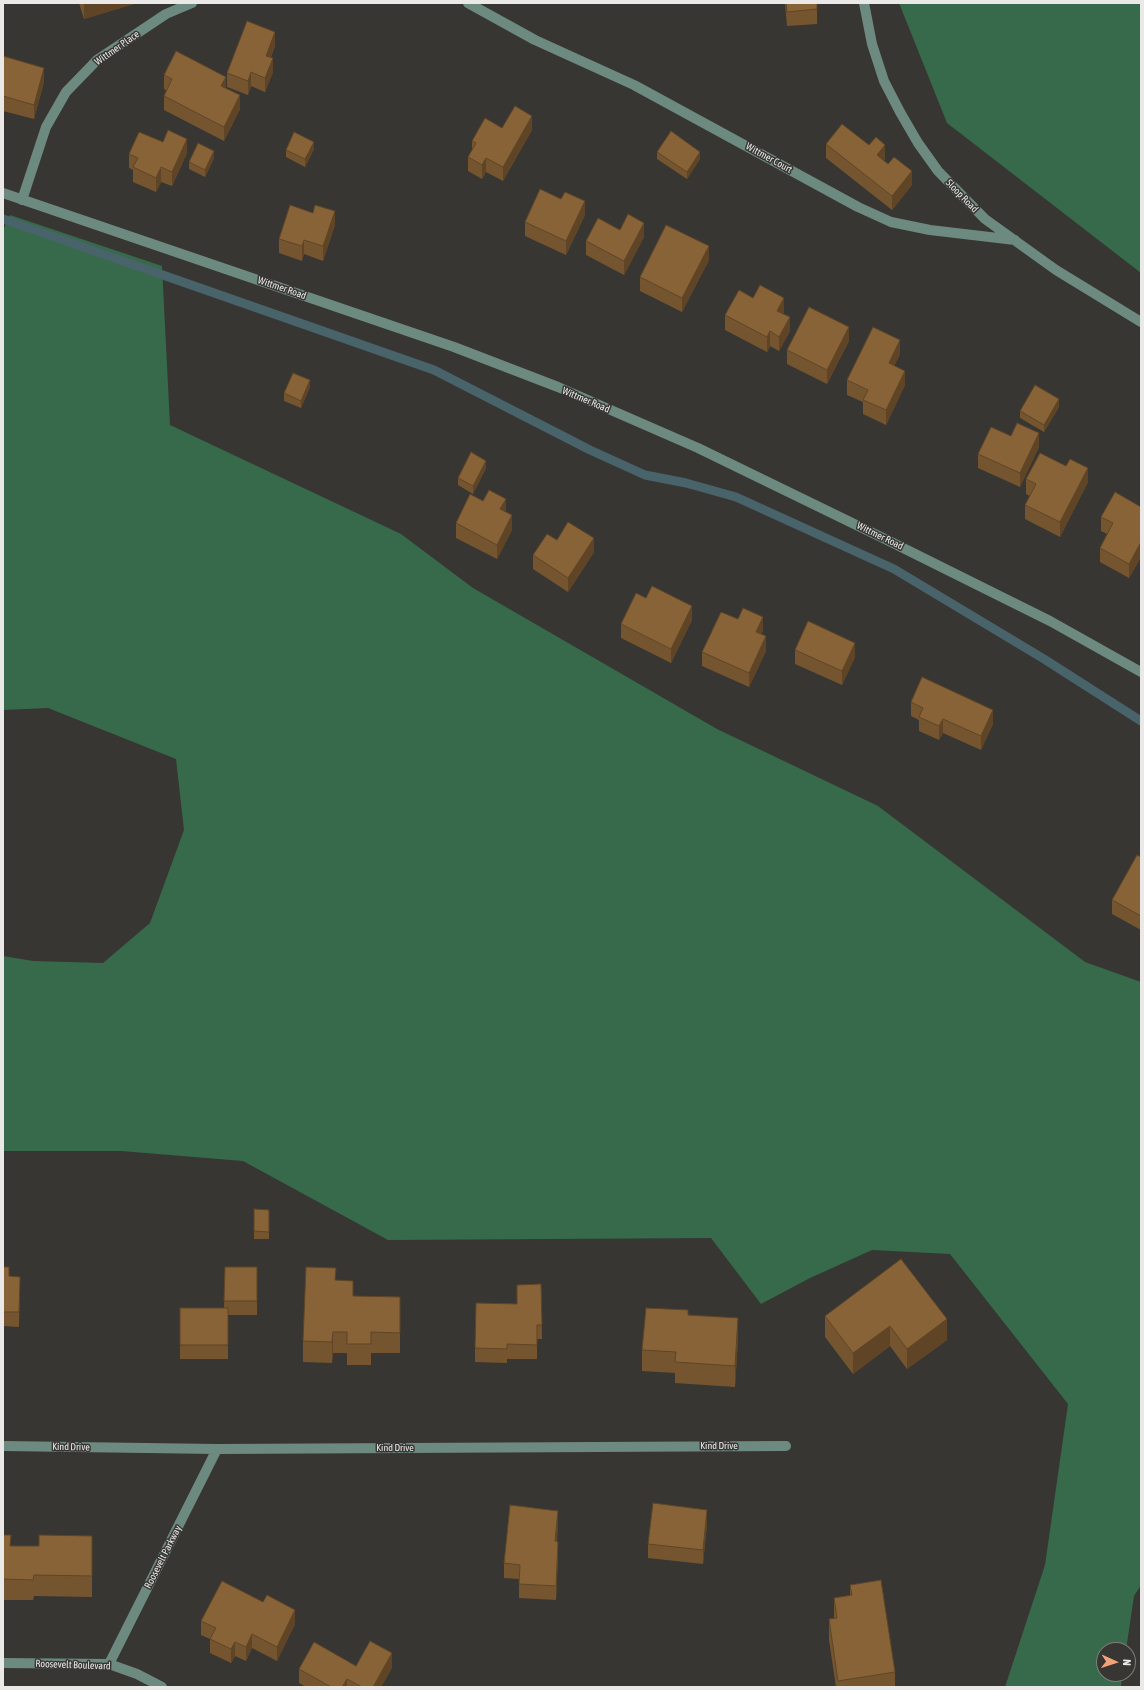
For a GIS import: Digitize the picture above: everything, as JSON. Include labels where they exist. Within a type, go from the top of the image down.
[{"type":"street","name":"Wittmer Place","points":[[22,200],[46,127],[66,92],[97,60],[166,14],[192,3]]},
{"type":"street","name":"Wittmer Court","points":[[468,3],[535,40],[634,85],[858,207],[892,222],[930,230],[1015,240]]},
{"type":"street","name":"Sloop Road","points":[[864,3],[872,44],[884,81],[918,143],[938,171],[985,219],[1056,270],[1141,322]]},
{"type":"street","name":"Wittmer Road","points":[[3,193],[454,347],[558,388],[698,448],[883,538],[1050,621],[1141,672]]},
{"type":"street","name":"Kind Drive","points":[[3,1446],[217,1449],[786,1446]]},
{"type":"street","name":"Roosevelt Parkway","points":[[108,1664],[217,1449]]},
{"type":"street","name":"Roosevelt Boulevard","points":[[3,1662],[108,1664],[138,1674],[162,1687]]},
{"type":"green space","points":[[899,3],[1141,3],[1141,273],[947,123]]},
{"type":"green space","points":[[10,215],[162,266],[170,425],[401,534],[473,588],[717,729],[878,806],[1085,962],[1141,982],[1141,1585],[1134,1596],[1127,1642],[1096,1642],[1096,1682],[1121,1682],[1121,1687],[1005,1687],[1045,1565],[1068,1404],[950,1254],[872,1250],[810,1278],[761,1304],[711,1238],[388,1240],[243,1161],[121,1151],[3,1151],[3,956],[33,961],[103,963],[150,923],[184,830],[176,759],[48,708],[3,710],[3,230]]},
{"type":"building","points":[[786,3],[817,3],[817,9],[787,12]]},
{"type":"building","points":[[247,21],[275,32],[266,56],[273,58],[265,78],[251,72],[248,81],[227,73]]},
{"type":"building","points":[[176,51],[226,77],[221,86],[240,95],[224,127],[164,96],[172,79],[164,75]]},
{"type":"building","points":[[3,56],[44,68],[34,105],[3,96]]},
{"type":"building","points":[[515,106],[532,116],[503,167],[486,158],[482,165],[468,157],[476,143],[472,141],[485,118],[502,128]]},
{"type":"building","points":[[842,124],[869,145],[876,137],[885,145],[877,155],[888,164],[894,157],[912,171],[892,196],[826,144]]},
{"type":"building","points":[[168,130],[187,139],[172,172],[161,167],[156,178],[133,167],[138,158],[129,154],[139,132],[163,142]]},
{"type":"building","points":[[671,131],[700,152],[687,172],[657,152]]},
{"type":"building","points":[[294,132],[314,142],[305,159],[286,150]]},
{"type":"building","points":[[198,143],[214,151],[205,170],[189,162]]},
{"type":"building","points":[[540,189],[561,199],[565,192],[585,201],[566,241],[525,222]]},
{"type":"building","points":[[290,205],[313,213],[315,205],[335,211],[323,246],[304,240],[302,246],[279,239]]},
{"type":"building","points":[[628,214],[644,223],[624,261],[586,241],[598,218],[620,230]]},
{"type":"building","points":[[666,225],[709,246],[682,298],[640,277]]},
{"type":"building","points":[[760,285],[784,298],[777,311],[790,317],[779,337],[770,331],[767,337],[725,315],[739,290],[753,298]]},
{"type":"building","points":[[809,307],[849,327],[827,370],[787,350]]},
{"type":"building","points":[[873,327],[900,340],[889,363],[905,371],[886,410],[863,400],[868,390],[847,380]]},
{"type":"building","points":[[293,373],[310,380],[301,401],[284,393]]},
{"type":"building","points":[[1035,385],[1059,399],[1044,425],[1020,411]]},
{"type":"building","points":[[1017,423],[1039,433],[1020,473],[978,454],[991,427],[1011,436]]},
{"type":"building","points":[[471,452],[486,461],[473,486],[458,478]]},
{"type":"building","points":[[1040,453],[1066,466],[1070,459],[1088,468],[1060,522],[1025,505],[1036,484],[1026,479]]},
{"type":"building","points":[[489,490],[506,499],[500,509],[512,515],[497,545],[456,523],[470,494],[483,501]]},
{"type":"building","points":[[1115,492],[1141,507],[1141,542],[1129,564],[1100,548],[1113,523],[1101,517]]},
{"type":"building","points":[[568,522],[594,538],[568,578],[533,555],[547,534],[557,540]]},
{"type":"building","points":[[652,586],[692,606],[671,649],[621,624],[636,593],[646,598]]},
{"type":"building","points":[[743,608],[763,617],[756,632],[766,636],[749,673],[702,652],[721,612],[738,619]]},
{"type":"building","points":[[808,621],[855,643],[842,671],[795,650]]},
{"type":"building","points":[[922,677],[993,710],[981,736],[943,719],[939,726],[919,717],[923,708],[911,702]]},
{"type":"building","points":[[1137,855],[1141,857],[1141,916],[1112,900]]},
{"type":"building","points":[[254,1209],[269,1210],[269,1232],[254,1231]]},
{"type":"building","points":[[901,1259],[947,1319],[907,1349],[890,1326],[853,1353],[825,1316]]},
{"type":"building","points":[[3,1267],[9,1267],[9,1276],[20,1277],[19,1312],[3,1312]]},
{"type":"building","points":[[225,1267],[257,1267],[257,1301],[224,1301]]},
{"type":"building","points":[[306,1267],[336,1268],[335,1280],[353,1281],[353,1296],[400,1297],[400,1333],[371,1332],[371,1344],[347,1344],[347,1332],[333,1332],[332,1342],[303,1341]]},
{"type":"building","points":[[541,1284],[542,1325],[537,1325],[537,1345],[507,1344],[507,1349],[475,1348],[476,1303],[517,1304],[517,1285]]},
{"type":"building","points":[[180,1308],[228,1308],[228,1345],[180,1345]]},
{"type":"building","points":[[646,1308],[688,1310],[688,1315],[738,1318],[735,1366],[675,1362],[676,1352],[642,1350]]},
{"type":"building","points":[[653,1503],[707,1510],[703,1550],[648,1544]]},
{"type":"building","points":[[510,1505],[558,1511],[555,1541],[558,1542],[556,1586],[519,1584],[520,1565],[504,1563]]},
{"type":"building","points":[[3,1535],[11,1535],[10,1546],[39,1546],[39,1535],[92,1536],[92,1576],[34,1575],[33,1580],[3,1579]]},
{"type":"building","points":[[881,1580],[895,1672],[838,1681],[829,1619],[837,1618],[834,1598],[852,1595],[850,1585]]},
{"type":"building","points":[[222,1581],[263,1602],[267,1595],[295,1610],[277,1647],[252,1634],[246,1647],[235,1642],[231,1649],[210,1639],[216,1628],[201,1621]]},
{"type":"building","points":[[370,1641],[392,1653],[373,1687],[362,1687],[347,1679],[342,1687],[331,1687],[299,1669],[314,1642],[356,1666]]},
{"type":"waterway","points":[[3,219],[434,370],[590,450],[645,475],[686,483],[736,497],[894,569],[1044,659],[1141,721]]}]
